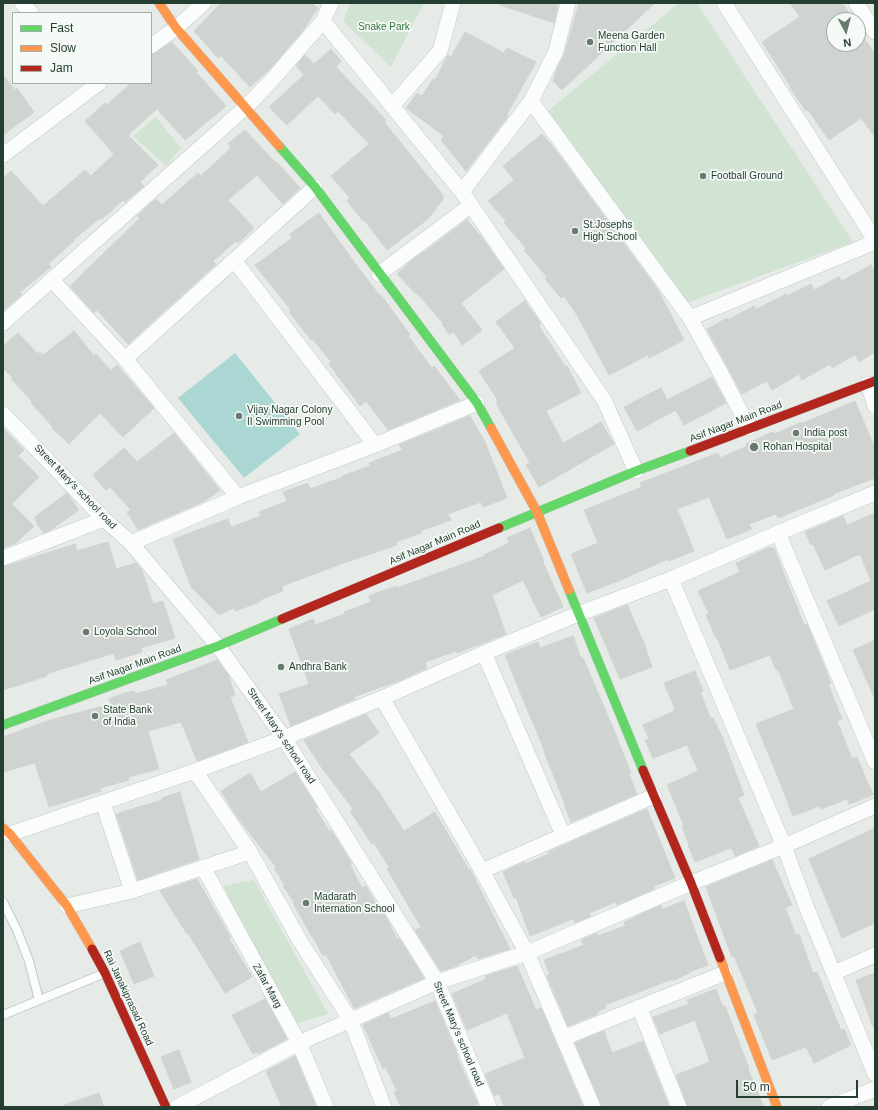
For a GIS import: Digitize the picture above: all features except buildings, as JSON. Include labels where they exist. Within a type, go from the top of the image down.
[{"type":"street","points":[[22,3],[30,12]]},
{"type":"street","points":[[159,3],[176,28],[314,187],[477,403],[537,512],[578,614],[691,883],[777,1107]]},
{"type":"street","points":[[152,45],[176,28],[204,3]]},
{"type":"street","points":[[3,323],[246,108],[323,20],[331,3]]},
{"type":"street","points":[[392,106],[440,51],[453,3]]},
{"type":"street","points":[[462,192],[530,101],[556,51],[568,3]]},
{"type":"street","points":[[690,318],[875,241],[724,3]]},
{"type":"street","points":[[856,3],[875,32]]},
{"type":"street","points":[[323,20],[462,192],[470,206],[604,400],[636,471]]},
{"type":"street","points":[[3,155],[93,85]]},
{"type":"street","points":[[530,101],[690,318],[720,370],[749,428]]},
{"type":"street","points":[[125,359],[314,187]]},
{"type":"street","points":[[379,274],[470,206]]},
{"type":"street","points":[[234,260],[375,445]]},
{"type":"street","points":[[52,280],[125,359],[238,497]]},
{"type":"street","points":[[871,382],[875,406]]},
{"type":"street","name":"Asif Nagar Main Road","points":[[3,725],[218,646],[636,471],[871,382]]},
{"type":"street","points":[[131,543],[238,497],[375,445],[477,403]]},
{"type":"street","name":"Street Mary's school road","points":[[3,414],[104,519],[131,543],[218,646],[284,738],[437,982],[489,1107]]},
{"type":"street","points":[[6,831],[102,804],[284,738],[382,698],[578,614],[671,580],[778,533],[875,493]]},
{"type":"street","points":[[3,558],[104,519]]},
{"type":"street","points":[[778,533],[875,762]]},
{"type":"street","points":[[671,580],[784,846],[806,906],[875,1074]]},
{"type":"street","points":[[484,653],[563,835]]},
{"type":"street","points":[[382,698],[482,871],[526,953],[593,1107]]},
{"type":"street","points":[[195,771],[250,852],[300,941],[350,1019],[384,1107]]},
{"type":"street","points":[[482,871],[654,796]]},
{"type":"street","points":[[102,804],[132,891]]},
{"type":"street","points":[[177,1107],[299,1043],[350,1019],[437,982],[526,953],[691,883],[784,846],[875,806]]},
{"type":"street","name":"Rai Janakiprasad Road","points":[[6,831],[66,906],[105,972],[166,1107]]},
{"type":"street","points":[[66,906],[132,891],[250,852]]},
{"type":"street","name":"Zafar Marg","points":[[203,867],[299,1043],[326,1107]]},
{"type":"street","points":[[834,972],[875,955]]},
{"type":"street","points":[[563,1038],[725,973]]},
{"type":"street","points":[[639,1007],[679,1107]]},
{"type":"street","points":[[829,1107],[875,1089]]},
{"type":"lane","points":[[3,902],[17,930],[29,961],[39,1000]]},
{"type":"lane","points":[[3,1015],[105,972]]},
{"type":"green space","name":"Snake Park","points":[[350,3],[424,3],[391,67],[343,21]]},
{"type":"green space","name":"Football Ground","points":[[679,3],[697,3],[853,242],[687,303],[548,111]]},
{"type":"green space","points":[[156,117],[181,148],[166,166],[133,136]]},
{"type":"green space","points":[[254,880],[328,1014],[295,1024],[223,886]]},
{"type":"water","name":"Vijay Nagar Colony II Swimming Pool","points":[[235,353],[300,434],[244,478],[178,398]]},
{"type":"traffic: fast","points":[[279,146],[315,187],[477,403],[491,428]]},
{"type":"traffic: fast","points":[[499,528],[636,471],[690,451]]},
{"type":"traffic: fast","points":[[569,590],[643,770]]},
{"type":"traffic: fast","points":[[3,725],[218,646],[282,619]]},
{"type":"traffic: slow","points":[[159,3],[176,28],[279,146]]},
{"type":"traffic: slow","points":[[491,428],[537,512],[569,590]]},
{"type":"traffic: slow","points":[[3,828],[10,834],[67,906],[92,949]]},
{"type":"traffic: slow","points":[[720,958],[777,1107]]},
{"type":"traffic: jam","points":[[690,451],[875,381]]},
{"type":"traffic: jam","points":[[282,619],[499,528]]},
{"type":"traffic: jam","points":[[643,770],[691,883],[720,958]]},
{"type":"traffic: jam","points":[[92,949],[105,973],[166,1107]]},
{"type":"place","name":"Meena Garden Function Hall","points":[[590,42]]},
{"type":"place","name":"Football Ground","points":[[703,176]]},
{"type":"place","name":"St.Josephs High School","points":[[575,231]]},
{"type":"place","name":"Vijay Nagar Colony II Swimming Pool","points":[[239,416]]},
{"type":"place","name":"India post","points":[[796,433]]},
{"type":"place","name":"Rohan Hospital","points":[[754,447]]},
{"type":"place","name":"Loyola School","points":[[86,632]]},
{"type":"place","name":"Andhra Bank","points":[[281,667]]},
{"type":"place","name":"State Bank of India","points":[[95,716]]},
{"type":"place","name":"Madarath Internation School","points":[[306,903]]}]
